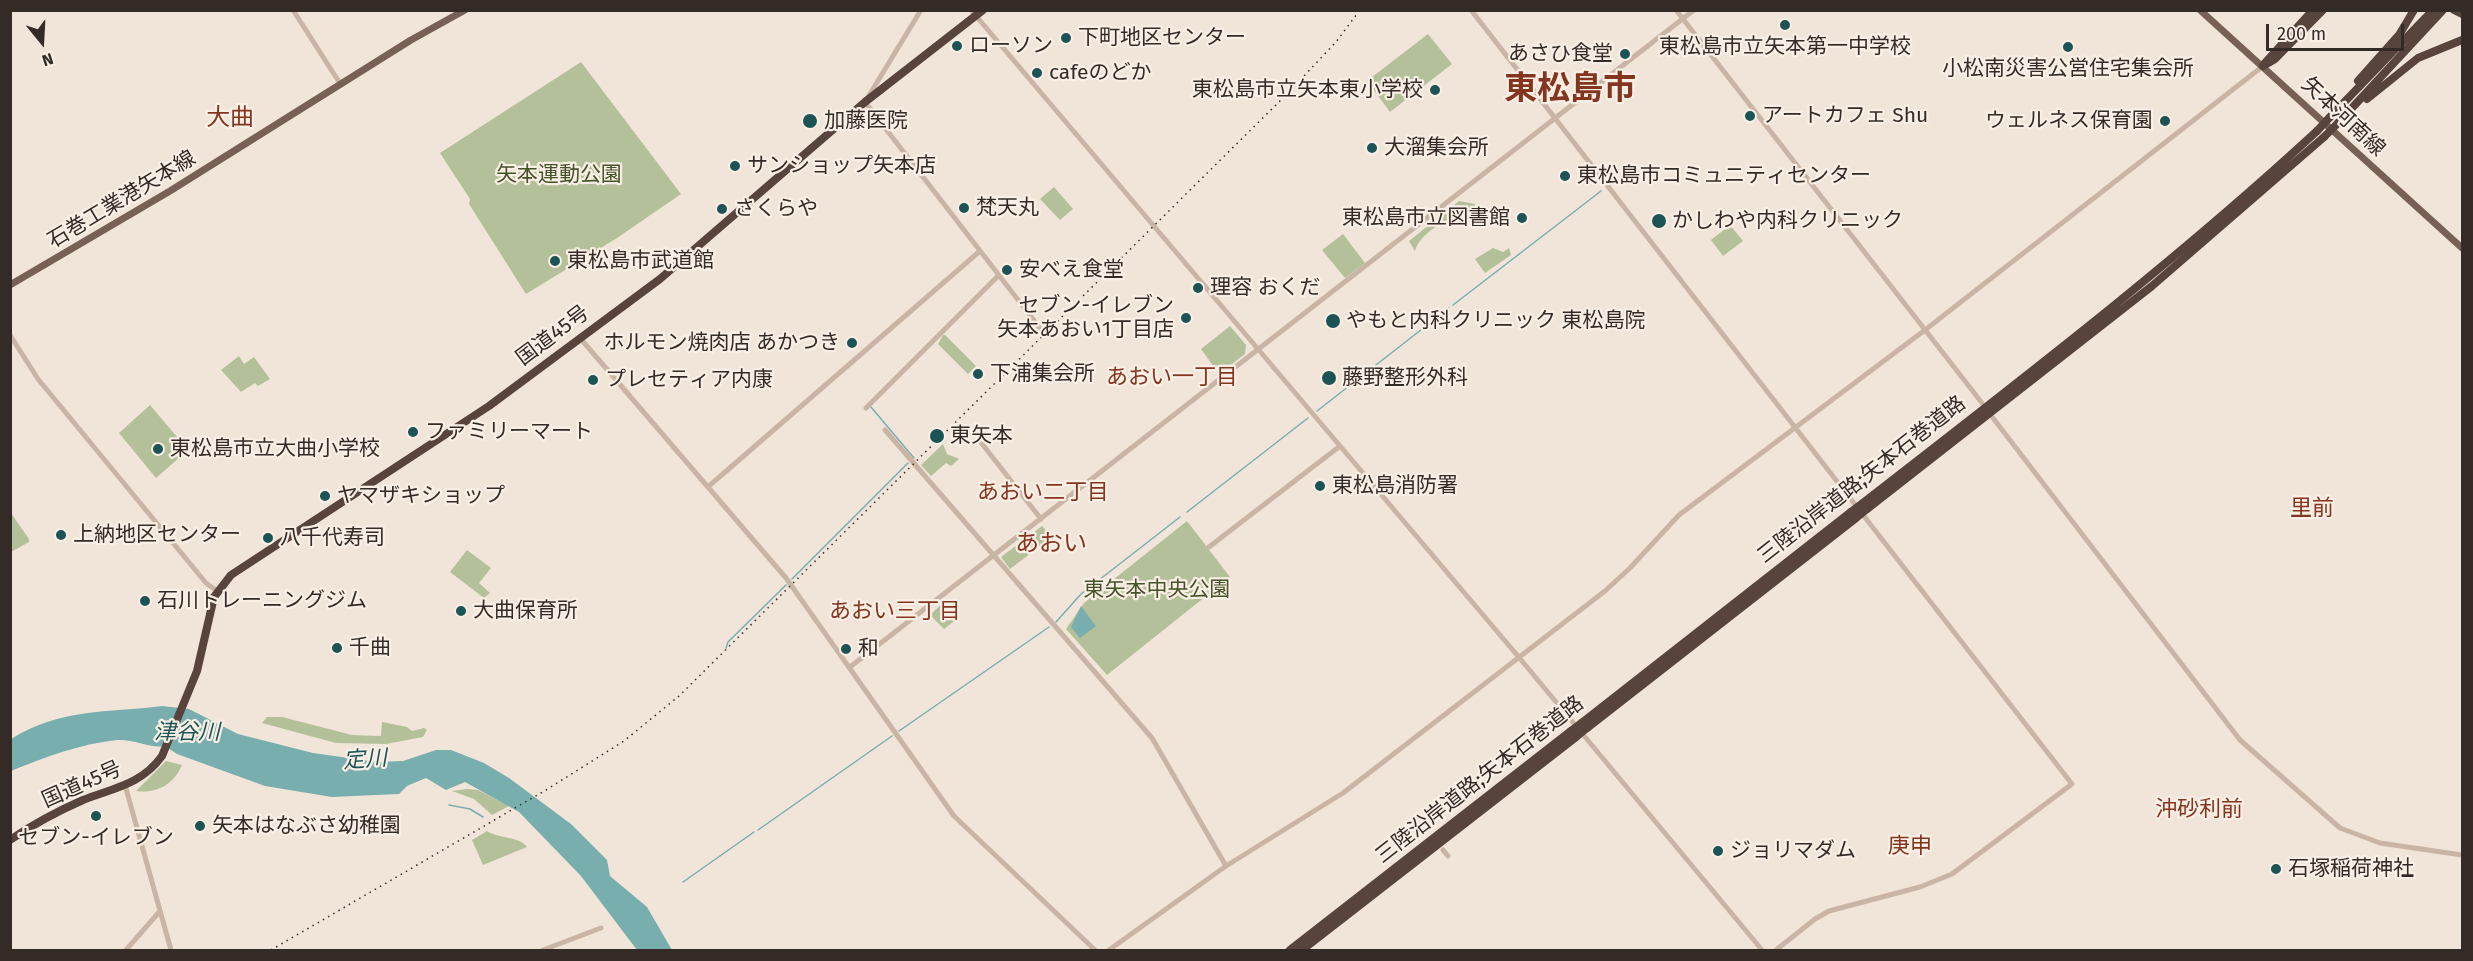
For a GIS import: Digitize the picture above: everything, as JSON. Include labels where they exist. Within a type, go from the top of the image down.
[{"type":"highway","points":[[2263,66],[2313,10]]},
{"type":"highway","points":[[2263,66],[2275,59],[2323,10]]},
{"type":"highway","points":[[2329,116],[2399,34],[2414,10]]},
{"type":"highway","name":"三陸沿岸道路;矢本石巻道路","points":[[1865,506],[2152,286],[2318,133],[2329,116],[2433,10]]},
{"type":"highway","name":"三陸沿岸道路;矢本石巻道路","points":[[1302,951],[1585,725],[1854,515],[2147,280],[2304,143],[2340,122],[2443,10]]},
{"type":"highway","points":[[2454,10],[2463,14]]},
{"type":"highway","name":"国道45号","points":[[10,840],[82,801],[125,785],[149,772],[162,756],[185,704],[197,671],[217,591],[241,567],[436,442],[685,259],[865,102],[977,12]]},
{"type":"highway","points":[[2340,122],[2418,58],[2463,40]]},
{"type":"highway","name":"三陸沿岸道路;矢本石巻道路","points":[[1291,950],[1574,734]]},
{"type":"main road","name":"石巻工業港矢本線","points":[[10,285],[170,191],[411,40],[465,10]]},
{"type":"main road","name":"矢本河南線","points":[[2200,10],[2463,248]]},
{"type":"street","points":[[293,10],[341,85]]},
{"type":"street","points":[[921,10],[865,102],[1039,327]]},
{"type":"street","points":[[1471,10],[2072,784],[1952,874],[1920,887],[1829,911],[1815,919],[1776,951]]},
{"type":"street","points":[[1676,10],[1982,403]]},
{"type":"street","points":[[850,667],[1259,351],[1694,10]]},
{"type":"street","points":[[977,12],[1259,351],[1519,657],[1762,951]]},
{"type":"street","points":[[1109,951],[1226,866],[1343,793],[1618,580],[1679,515],[1925,330],[2263,66]]},
{"type":"street","points":[[709,486],[980,251]]},
{"type":"street","points":[[866,408],[999,275]]},
{"type":"street","points":[[10,335],[38,379],[206,583],[217,591]]},
{"type":"street","points":[[580,338],[786,578],[960,823],[1095,951]]},
{"type":"street","points":[[1993,418],[2240,740],[2257,757],[2293,785],[2340,828],[2380,843],[2463,855]]},
{"type":"street","points":[[885,430],[1152,738],[1226,866]]},
{"type":"street","points":[[980,440],[1041,519]]},
{"type":"street","points":[[1209,547],[1340,446]]},
{"type":"street","points":[[125,785],[171,951]]},
{"type":"street","points":[[1443,850],[1448,856]]},
{"type":"street","points":[[126,951],[160,911]]},
{"type":"street","points":[[543,951],[601,928]]},
{"type":"street","points":[[563,942],[565,951]]},
{"type":"green space","points":[[1428,34],[1452,64],[1390,112],[1367,81]]},
{"type":"green space","name":"矢本運動公園","points":[[581,62],[681,194],[617,238],[526,294],[440,153]]},
{"type":"green space","points":[[1054,187],[1073,209],[1060,220],[1040,199]]},
{"type":"green space","points":[[1459,201],[1475,204],[1475,208],[1449,219],[1432,230],[1424,236],[1415,251],[1409,241]]},
{"type":"green space","points":[[1730,225],[1743,241],[1723,256],[1711,240]]},
{"type":"green space","points":[[1343,234],[1365,263],[1345,278],[1322,250]]},
{"type":"green space","points":[[1493,248],[1503,252],[1509,248],[1511,255],[1485,273],[1475,259]]},
{"type":"green space","points":[[1230,326],[1246,345],[1245,354],[1219,374],[1201,349]]},
{"type":"green space","points":[[943,335],[976,366],[968,374],[938,344]]},
{"type":"green space","points":[[239,356],[244,364],[254,357],[270,379],[258,386],[255,383],[241,392],[221,370]]},
{"type":"green space","points":[[150,405],[188,450],[156,478],[119,433]]},
{"type":"green space","points":[[943,444],[947,454],[959,459],[951,466],[946,463],[931,476],[921,465]]},
{"type":"green space","points":[[11,513],[29,542],[11,552]]},
{"type":"green space","name":"東矢本中央公園","points":[[1187,521],[1230,577],[1107,675],[1066,629],[1084,603]]},
{"type":"green space","points":[[1042,526],[1052,537],[1010,569],[1001,557]]},
{"type":"green space","points":[[467,550],[491,568],[479,583],[490,593],[484,598],[450,572]]},
{"type":"green space","points":[[945,601],[957,619],[944,629],[930,615]]},
{"type":"green space","points":[[267,717],[282,717],[352,735],[381,736],[382,722],[407,727],[412,731],[424,728],[427,730],[423,737],[386,744],[336,743],[262,723]]},
{"type":"green space","points":[[166,761],[182,765],[174,778],[158,789],[136,791]]},
{"type":"green space","points":[[478,790],[509,806],[492,815],[474,799],[452,791]]},
{"type":"green space","points":[[487,831],[519,841],[527,847],[483,865],[472,840]]},
{"type":"water","points":[[1081,606],[1096,626],[1080,638],[1071,627]]},
{"type":"water","name":"津谷川","points":[[162,706],[189,709],[238,734],[313,753],[377,762],[403,761],[436,750],[451,750],[484,763],[509,778],[571,824],[607,860],[610,876],[647,907],[672,950],[637,950],[581,876],[519,812],[465,782],[446,790],[426,778],[407,786],[399,794],[332,797],[265,786],[177,754],[165,746],[124,740],[76,748],[11,771],[11,739],[30,729],[66,717]]},
{"type":"waterway","points":[[1453,305],[1601,191]]},
{"type":"waterway","points":[[1317,411],[1449,308]]},
{"type":"waterway","points":[[871,407],[914,458]]},
{"type":"waterway","points":[[1187,512],[1308,418]]},
{"type":"waterway","points":[[792,579],[908,463]]},
{"type":"waterway","points":[[1056,622],[1081,594],[1180,517]]},
{"type":"waterway","points":[[726,648],[728,642],[786,585]]},
{"type":"waterway","points":[[899,731],[1049,627]]},
{"type":"waterway","points":[[758,830],[892,736]]},
{"type":"waterway","points":[[449,805],[470,809],[483,817]]},
{"type":"waterway","points":[[683,882],[754,832]]},
{"type":"railway","points":[[271,950],[546,790],[624,741],[679,696],[1286,95],[1336,42],[1360,10]]},
{"type":"place","name":"東松島市立矢本第一中学校","points":[[1785,25]]},
{"type":"place","name":"下町地区センター","points":[[1066,38]]},
{"type":"place","name":"ローソン","points":[[957,46]]},
{"type":"place","name":"小松南災害公営住宅集会所","points":[[2068,47]]},
{"type":"place","name":"あさひ食堂","points":[[1625,54]]},
{"type":"place","name":"cafeのどか","points":[[1037,73]]},
{"type":"place","name":"東松島市立矢本東小学校","points":[[1435,90]]},
{"type":"place","name":"アートカフェ Shu","points":[[1750,116]]},
{"type":"place","name":"加藤医院","points":[[810,121]]},
{"type":"place","name":"ウェルネス保育園","points":[[2165,121]]},
{"type":"place","name":"大溜集会所","points":[[1372,148]]},
{"type":"place","name":"サンショップ矢本店","points":[[735,166]]},
{"type":"place","name":"東松島市コミュニティセンター","points":[[1565,176]]},
{"type":"place","name":"梵天丸","points":[[964,208]]},
{"type":"place","name":"さくらや","points":[[722,209]]},
{"type":"place","name":"東松島市立図書館","points":[[1522,218]]},
{"type":"place","name":"かしわや内科クリニック","points":[[1659,221]]},
{"type":"place","name":"東松島市武道館","points":[[555,261]]},
{"type":"place","name":"安べえ食堂","points":[[1007,270]]},
{"type":"place","name":"理容 おくだ","points":[[1198,288]]},
{"type":"place","name":"セブン-イレブン 矢本あおい1丁目店","points":[[1186,318]]},
{"type":"place","name":"やもと内科クリニック 東松島院","points":[[1333,321]]},
{"type":"place","name":"ホルモン焼肉店 あかつき","points":[[852,343]]},
{"type":"place","name":"下浦集会所","points":[[978,374]]},
{"type":"place","name":"藤野整形外科","points":[[1329,378]]},
{"type":"place","name":"プレセティア内康","points":[[593,380]]},
{"type":"place","name":"ファミリーマート","points":[[413,432]]},
{"type":"place","name":"東矢本","points":[[937,436]]},
{"type":"place","name":"東松島市立大曲小学校","points":[[158,449]]},
{"type":"place","name":"東松島消防署","points":[[1320,486]]},
{"type":"place","name":"ヤマザキショップ","points":[[325,496]]},
{"type":"place","name":"上納地区センター","points":[[61,535]]},
{"type":"place","name":"八千代寿司","points":[[268,538]]},
{"type":"place","name":"石川トレーニングジム","points":[[145,601]]},
{"type":"place","name":"大曲保育所","points":[[461,611]]},
{"type":"place","name":"千曲","points":[[337,648]]},
{"type":"place","name":"和","points":[[846,649]]},
{"type":"place","name":"セブン-イレブン","points":[[96,816]]},
{"type":"place","name":"矢本はなぶさ幼稚園","points":[[200,826]]},
{"type":"place","name":"ジョリマダム","points":[[1718,851]]},
{"type":"place","name":"石塚稲荷神社","points":[[2276,869]]},
{"type":"district","name":"東松島市","points":[[1570,90]]},
{"type":"district","name":"大曲","points":[[230,118]]},
{"type":"district","name":"あおい一丁目","points":[[1172,378]]},
{"type":"district","name":"あおい二丁目","points":[[1043,493]]},
{"type":"district","name":"里前","points":[[2312,509]]},
{"type":"district","name":"あおい","points":[[1051,544]]},
{"type":"district","name":"あおい三丁目","points":[[895,612]]},
{"type":"district","name":"沖砂利前","points":[[2199,810]]},
{"type":"district","name":"庚申","points":[[1910,847]]},
{"type":"water label","name":"定川","points":[[365,760]]}]
